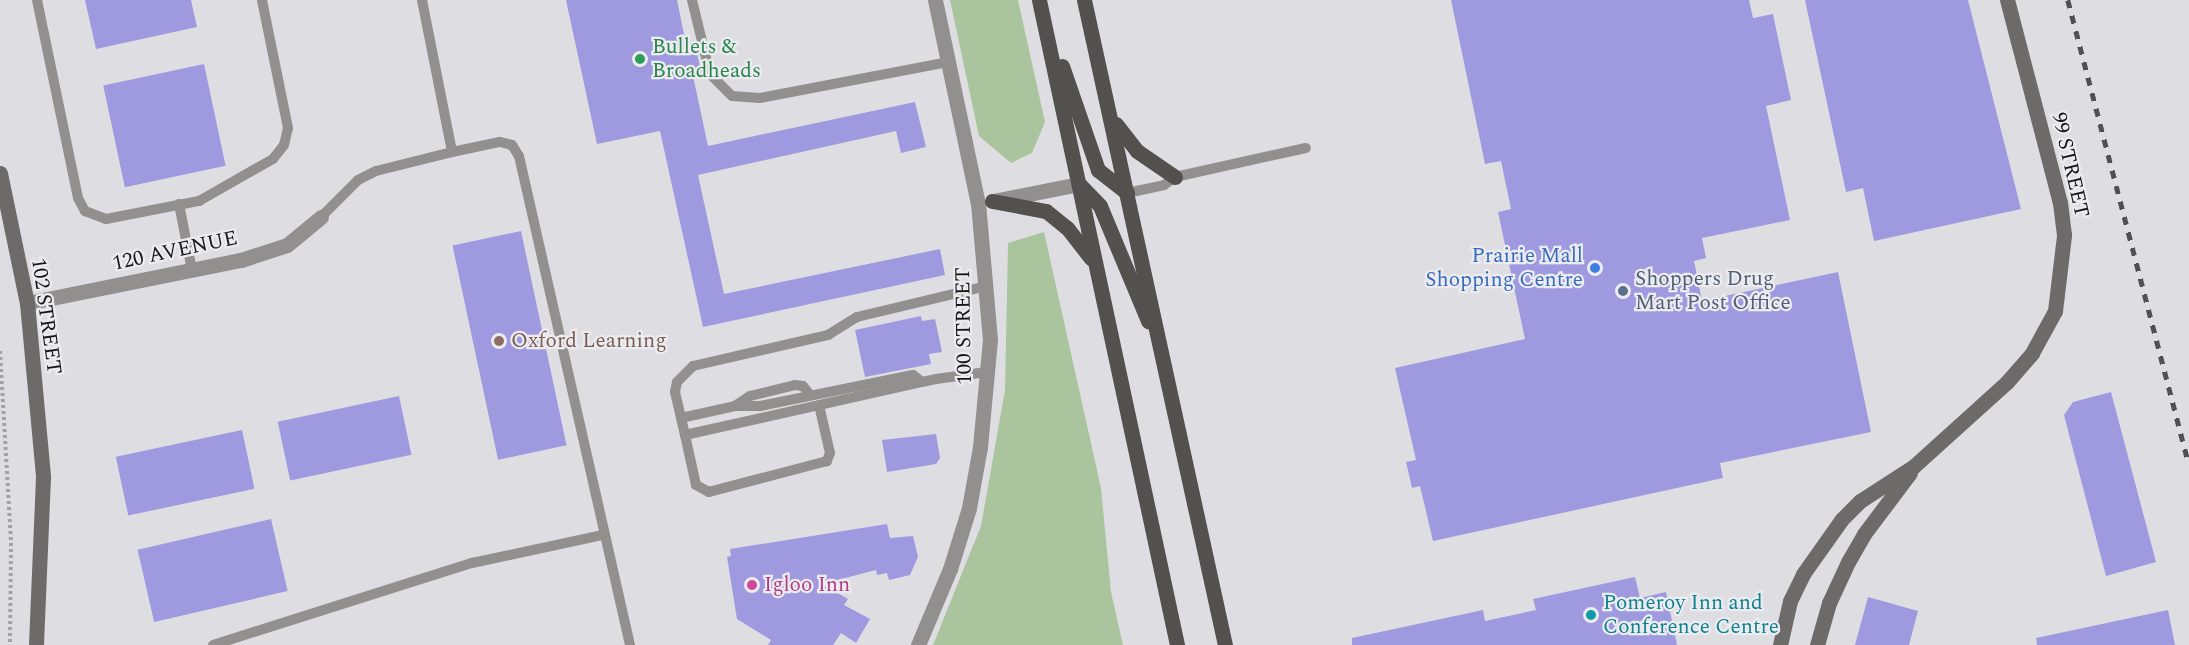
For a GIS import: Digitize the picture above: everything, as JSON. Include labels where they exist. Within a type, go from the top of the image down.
[{"type":"main road","points":[[1084,0],[1225,645]]},
{"type":"main road","points":[[1040,2],[1094,161],[1106,179],[1127,193]]},
{"type":"main road","points":[[1040,2],[1177,645]]},
{"type":"main road","points":[[1109,112],[1129,144],[1175,177]]},
{"type":"main road","points":[[1079,184],[1100,206],[1162,354]]},
{"type":"main road","points":[[985,203],[1046,211],[1068,229],[1094,262]]},
{"type":"street","name":"100 STREET","points":[[918,645],[950,569],[969,508],[980,447],[987,372],[985,203],[948,62],[935,0]]},
{"type":"street","name":"99 STREET","points":[[1780,645],[1790,601],[1822,543],[1860,501],[1914,466],[2007,382],[2032,353],[2055,311],[2064,235],[2060,203],[2007,0]]},
{"type":"street","name":"102 STREET","points":[[0,173],[27,303],[43,477],[36,645]]},
{"type":"street","points":[[985,203],[1079,184]]},
{"type":"street","name":"120 AVENUE","points":[[27,303],[242,260],[287,244],[321,217]]},
{"type":"street","name":"99 STREET","points":[[1816,645],[1829,603],[1848,562],[1864,534],[1914,466]]},
{"type":"lane","points":[[38,0],[78,198],[84,211],[106,219],[178,204],[221,191],[273,159],[284,145],[288,128],[262,0]]},
{"type":"lane","points":[[422,0],[452,152]]},
{"type":"lane","points":[[692,0],[710,74],[732,96],[760,98],[948,62]]},
{"type":"lane","points":[[321,217],[358,180],[376,171],[500,142],[512,145],[519,156],[603,535],[630,645]]},
{"type":"lane","points":[[1127,193],[1164,184],[1175,177],[1306,148]]},
{"type":"lane","points":[[178,204],[192,270]]},
{"type":"lane","points":[[819,405],[830,453],[827,461],[710,492],[696,485],[681,418],[677,382],[693,366],[828,335],[857,317],[987,286]]},
{"type":"lane","points":[[685,435],[922,382],[987,372]]},
{"type":"lane","points":[[681,418],[735,406],[760,406],[913,375],[922,382]]},
{"type":"lane","points":[[213,645],[472,562],[603,535]]},
{"type":"path","points":[[0,351],[11,543],[10,645]]},
{"type":"green space","points":[[950,0],[1018,0],[1045,122],[1032,153],[1011,163],[979,136]]},
{"type":"green space","points":[[1044,232],[1101,488],[1111,592],[1123,645],[933,645],[981,526],[1005,390],[1008,243]]},
{"type":"building","points":[[85,0],[191,0],[197,27],[96,49]]},
{"type":"building","points":[[566,0],[677,0],[686,44],[694,42],[702,74],[693,76],[708,146],[915,102],[926,147],[901,153],[896,131],[698,175],[724,294],[940,249],[945,275],[703,327],[660,131],[597,144]]},
{"type":"building","name":"Prairie Mall Shopping Centre","points":[[1451,0],[1749,0],[1753,18],[1773,14],[1791,100],[1766,106],[1790,220],[1702,238],[1706,258],[1694,261],[1702,301],[1838,272],[1871,432],[1720,463],[1723,478],[1433,541],[1420,486],[1412,488],[1406,462],[1416,460],[1395,368],[1525,339],[1498,212],[1511,209],[1501,161],[1485,164]]},
{"type":"building","points":[[1805,0],[1968,0],[2021,209],[1874,241],[1863,188],[1846,192]]},
{"type":"building","points":[[204,64],[226,166],[125,187],[103,85]]},
{"type":"building","points":[[521,231],[567,445],[498,460],[453,246]]},
{"type":"building","points":[[921,316],[922,321],[935,319],[942,352],[929,354],[931,364],[865,377],[855,330]]},
{"type":"building","points":[[2111,392],[2156,562],[2106,576],[2064,415],[2073,402]]},
{"type":"building","points":[[399,396],[411,455],[290,480],[278,422]]},
{"type":"building","points":[[242,430],[254,489],[128,516],[116,457]]},
{"type":"building","points":[[936,434],[940,458],[936,464],[887,472],[882,440]]},
{"type":"building","points":[[271,519],[288,591],[154,622],[138,550]]},
{"type":"building","name":"Igloo Inn","points":[[887,524],[890,538],[913,536],[918,557],[910,575],[889,580],[887,573],[877,575],[876,570],[822,584],[848,599],[844,605],[870,619],[856,643],[841,633],[833,645],[768,645],[771,640],[737,619],[727,557],[731,556],[730,549]]},
{"type":"building","name":"Pomeroy Inn and Conference Centre","points":[[1635,577],[1640,598],[1666,592],[1677,645],[1352,645],[1352,638],[1483,610],[1485,621],[1536,610],[1533,599]]},
{"type":"building","points":[[1868,597],[1918,611],[1909,645],[1855,645]]},
{"type":"building","points":[[2168,610],[2175,645],[2037,645],[2036,638]]},
{"type":"railway","points":[[2068,0],[2189,463]]},
{"type":"place","name":"Bullets & Broadheads","points":[[640,59]]},
{"type":"place","name":"Prairie Mall Shopping Centre","points":[[1595,268]]},
{"type":"place","name":"Shoppers Drug Mart Post Office","points":[[1623,291]]},
{"type":"place","name":"Oxford Learning","points":[[499,341]]},
{"type":"place","name":"Igloo Inn","points":[[752,585]]},
{"type":"place","name":"Pomeroy Inn and Conference Centre","points":[[1591,615]]}]
